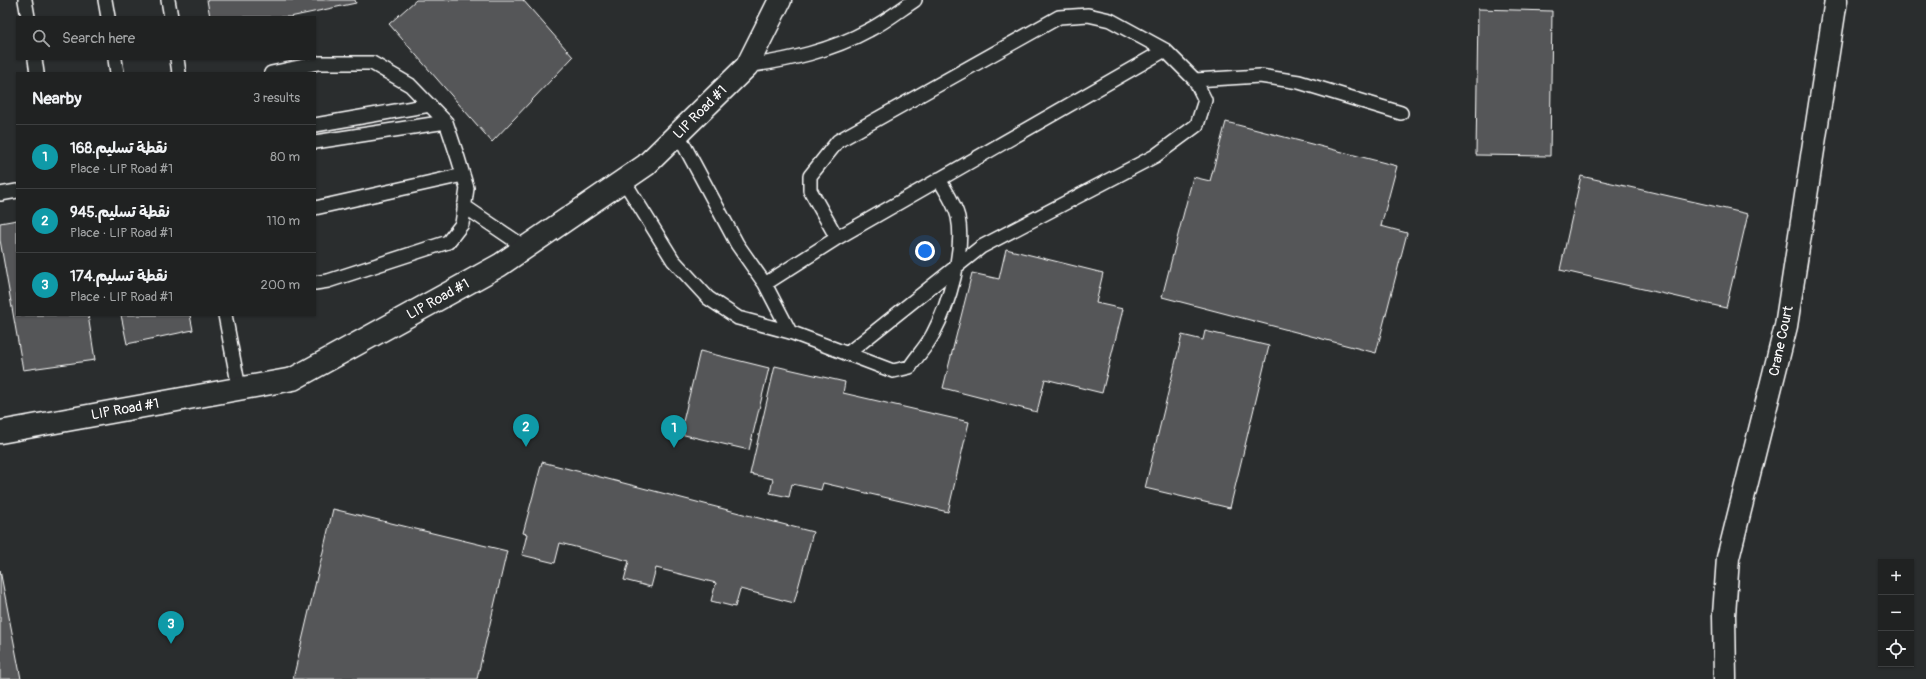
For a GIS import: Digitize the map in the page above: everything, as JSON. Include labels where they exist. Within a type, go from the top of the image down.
[{"type":"street","name":"LIP Road #1","points":[[0,432],[293,379],[500,265],[646,165],[747,66],[780,0]]},
{"type":"street","name":"Crane Court","points":[[1725,679],[1724,615],[1728,558],[1786,326],[1836,0]]},
{"type":"lane","points":[[25,0],[28,16]]},
{"type":"lane","points":[[105,0],[108,16]]},
{"type":"lane","points":[[168,0],[170,16]]},
{"type":"lane","points":[[747,66],[790,60],[820,51],[869,31],[915,0]]},
{"type":"lane","points":[[837,238],[810,190],[810,176],[838,141],[1059,17],[1088,15],[1110,20],[1165,50],[1195,80],[1205,100],[1197,125],[1155,156],[981,247],[955,266],[847,354]]},
{"type":"lane","points":[[766,284],[837,238],[1165,50]]},
{"type":"lane","points":[[35,60],[37,72]]},
{"type":"lane","points":[[115,60],[117,72]]},
{"type":"lane","points":[[177,60],[179,72]]},
{"type":"lane","points":[[276,72],[318,63],[372,63],[410,85],[446,122],[467,188],[462,224],[448,242],[328,281],[316,283]]},
{"type":"lane","points":[[1195,80],[1260,76],[1299,82],[1401,113]]},
{"type":"lane","points":[[316,125],[430,105]]},
{"type":"lane","points":[[316,142],[446,122]]},
{"type":"lane","points":[[678,134],[737,244],[766,284],[790,332]]},
{"type":"lane","points":[[316,208],[463,175]]},
{"type":"lane","points":[[624,181],[674,260],[708,298],[738,318],[790,332],[893,371],[910,367],[932,335],[947,299],[955,266],[960,236],[957,215],[939,179]]},
{"type":"lane","points":[[0,194],[16,191]]},
{"type":"lane","points":[[464,206],[526,248]]},
{"type":"lane","points":[[225,316],[239,388]]},
{"type":"building","points":[[207,0],[355,0],[356,3],[295,16],[210,16]]},
{"type":"building","points":[[416,0],[523,0],[573,57],[492,142],[389,24]]},
{"type":"building","points":[[1478,9],[1552,11],[1550,156],[1476,155]]},
{"type":"building","points":[[1226,122],[1397,166],[1381,226],[1407,233],[1376,353],[1162,297],[1193,177],[1210,181]]},
{"type":"building","points":[[1581,176],[1748,214],[1726,308],[1560,270]]},
{"type":"building","points":[[16,220],[16,316],[88,316],[95,360],[23,370],[0,240],[0,223]]},
{"type":"building","points":[[1006,249],[1103,273],[1096,303],[1123,309],[1102,393],[1045,379],[1037,412],[943,388],[972,273],[999,279]]},
{"type":"building","points":[[121,316],[190,316],[193,330],[127,344]]},
{"type":"building","points":[[1205,331],[1269,346],[1230,508],[1145,488],[1182,335],[1203,340]]},
{"type":"building","points":[[700,351],[769,368],[749,450],[680,434]]},
{"type":"building","points":[[775,366],[845,382],[843,393],[969,422],[948,512],[823,483],[821,490],[792,484],[789,497],[770,493],[773,479],[750,474]]},
{"type":"building","points":[[542,462],[813,532],[794,603],[740,589],[735,607],[711,601],[716,583],[656,568],[651,587],[624,580],[629,561],[560,543],[555,563],[522,555],[527,534],[523,533]]},
{"type":"building","points":[[333,509],[507,551],[477,679],[293,679]]},
{"type":"building","points":[[0,570],[21,679],[0,679]]},
{"type":"place","name":"نقطة تسليم.945","points":[[526,447]]},
{"type":"place","name":"نقطة تسليم.168","points":[[674,448]]},
{"type":"place","name":"نقطة تسليم.174","points":[[171,644]]}]
